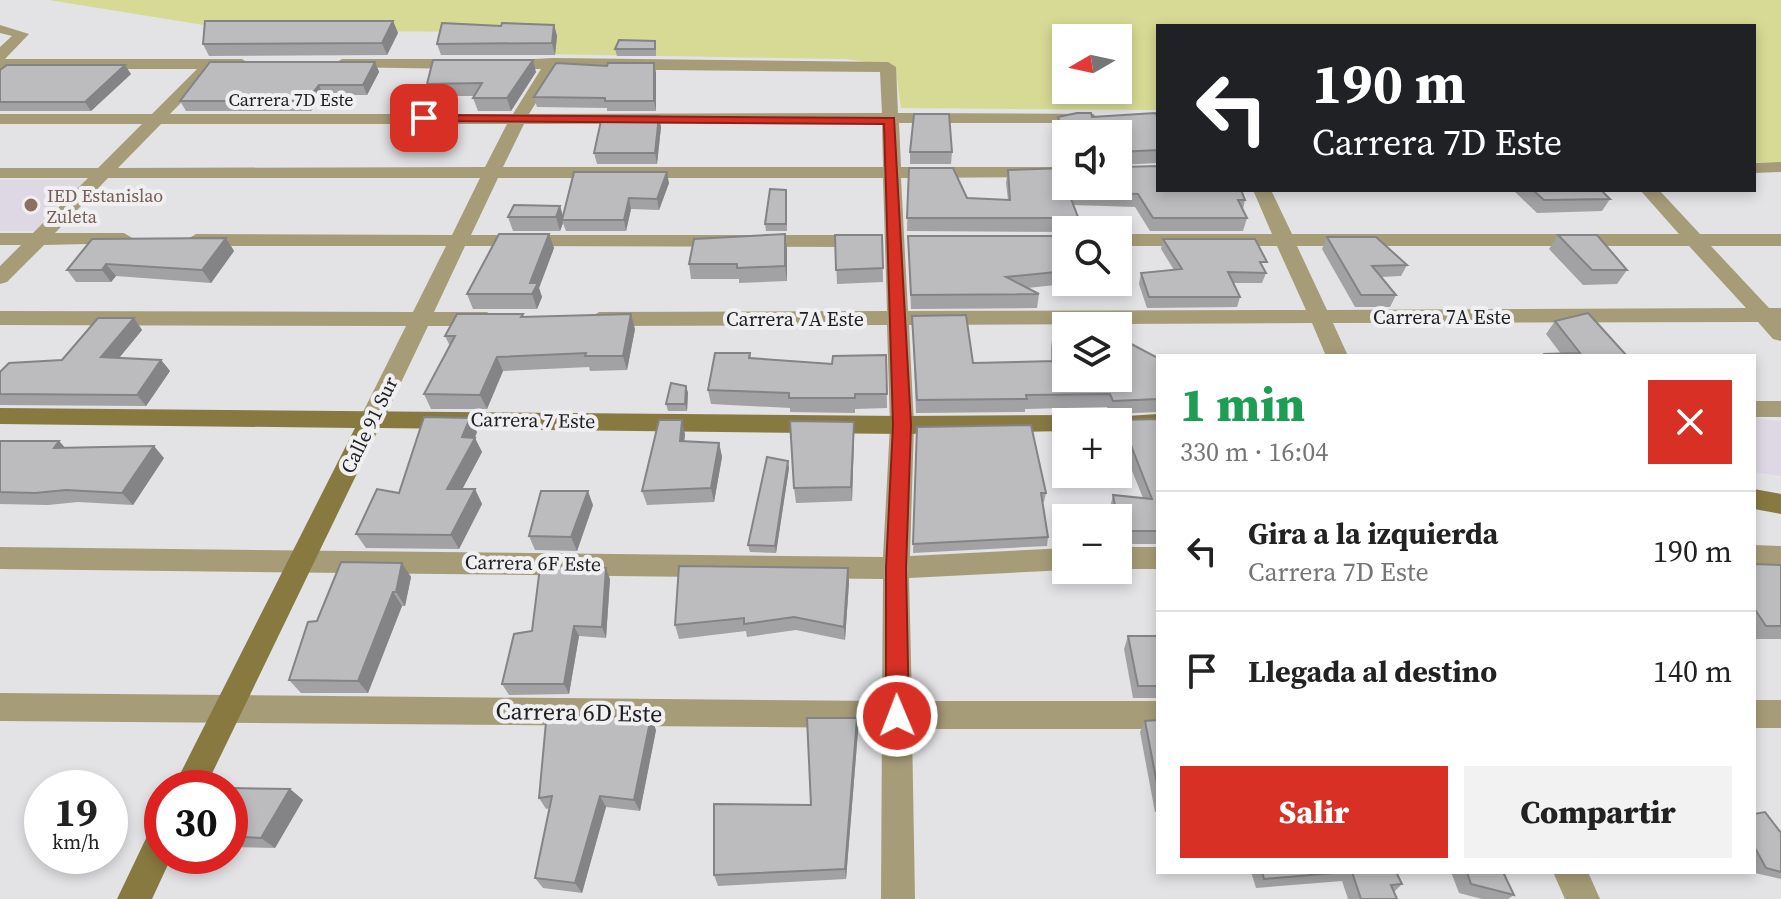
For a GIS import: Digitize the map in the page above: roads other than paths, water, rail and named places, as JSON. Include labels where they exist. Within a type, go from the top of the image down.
[{"type":"street","points":[[0,29],[22,34],[0,56]]},
{"type":"street","name":"Calle 91 Sur","points":[[198,770],[518,118],[553,63]]},
{"type":"street","points":[[0,64],[257,64]]},
{"type":"street","points":[[0,278],[210,64]]},
{"type":"street","points":[[319,64],[888,67],[892,174],[902,241],[898,319],[902,425],[896,568],[898,899]]},
{"type":"street","name":"Carrera 7D Este","points":[[0,119],[1111,118]]},
{"type":"street","points":[[1756,168],[1781,167]]},
{"type":"street","points":[[0,173],[1052,172]]},
{"type":"street","points":[[1263,192],[1336,354]]},
{"type":"street","points":[[1651,192],[1772,316],[1781,334]]},
{"type":"street","points":[[0,239],[147,240]]},
{"type":"street","points":[[178,240],[902,241]]},
{"type":"street","points":[[1132,240],[1781,240]]},
{"type":"street","name":"Carrera 7A Este","points":[[579,319],[1772,316]]},
{"type":"street","points":[[0,318],[516,319]]},
{"type":"street","points":[[1756,409],[1781,409]]},
{"type":"street","name":"Carrera 7 Este","points":[[0,416],[902,425],[1052,423]]},
{"type":"street","points":[[1132,423],[1156,422]]},
{"type":"street","points":[[1756,499],[1781,504]]},
{"type":"street","points":[[1756,556],[1781,557]]},
{"type":"street","name":"Carrera 6F Este","points":[[0,558],[896,568],[1052,560]]},
{"type":"street","points":[[1132,558],[1156,558]]},
{"type":"street","name":"Carrera 6D Este","points":[[0,707],[897,716],[1156,715]]},
{"type":"street","points":[[1756,714],[1781,714]]},
{"type":"street","points":[[134,899],[146,874]]},
{"type":"street","points":[[1571,874],[1583,899]]},
{"type":"place","name":"IED Estanislao Zuleta","points":[[31,205]]}]
